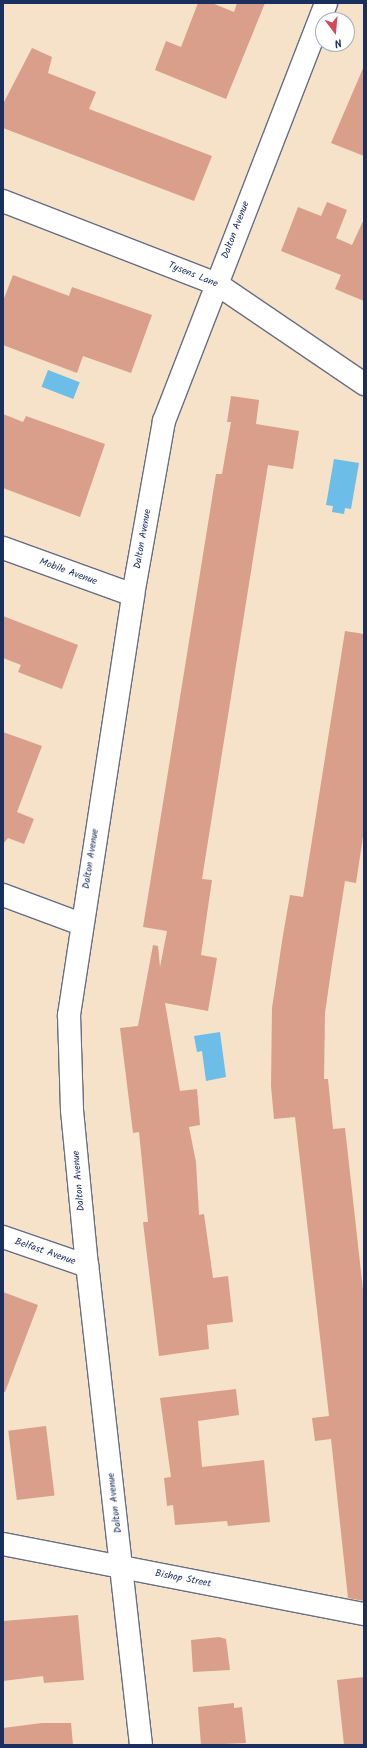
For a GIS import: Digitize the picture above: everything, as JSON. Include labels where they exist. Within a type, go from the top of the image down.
[{"type":"street","name":"Dalton Avenue","points":[[142,1745],[87,1266],[72,1110],[69,1016],[81,924],[133,595],[164,421],[326,3]]},
{"type":"street","name":"Tysens Lane","points":[[3,201],[217,284],[364,384]]},
{"type":"street","name":"Mobile Avenue","points":[[3,548],[133,595]]},
{"type":"street","points":[[3,895],[81,924]]},
{"type":"street","name":"Belfast Avenue","points":[[3,1237],[87,1266]]},
{"type":"street","name":"Bishop Street","points":[[3,1544],[364,1614]]},
{"type":"water","points":[[48,370],[80,382],[73,399],[42,387]]},
{"type":"water","points":[[334,459],[359,463],[351,509],[345,508],[344,514],[332,512],[333,506],[326,505]]},
{"type":"water","points":[[220,1032],[226,1077],[206,1081],[202,1051],[197,1052],[194,1036]]},
{"type":"building","points":[[198,3],[212,3],[234,12],[237,3],[265,3],[226,99],[155,70],[166,41],[181,47]]},
{"type":"building","points":[[32,48],[52,57],[48,73],[96,92],[89,109],[212,156],[194,201],[3,128],[3,104]]},
{"type":"building","points":[[364,66],[364,156],[331,143]]},
{"type":"building","points":[[327,202],[347,210],[336,238],[352,245],[364,219],[364,301],[335,289],[341,275],[281,251],[298,207],[321,216]]},
{"type":"building","points":[[13,275],[69,296],[72,287],[152,315],[131,373],[83,356],[77,373],[3,345],[3,301]]},
{"type":"building","points":[[231,396],[259,400],[256,424],[299,431],[293,469],[268,465],[202,879],[212,880],[201,955],[217,958],[208,1011],[165,1003],[180,1091],[197,1089],[200,1125],[189,1127],[196,1162],[199,1215],[204,1214],[213,1278],[228,1276],[233,1322],[207,1325],[209,1349],[159,1356],[143,1222],[148,1222],[139,1132],[133,1133],[120,1028],[138,1026],[153,945],[158,946],[160,967],[167,931],[143,927],[216,474],[222,474],[231,422],[227,422]]},
{"type":"building","points":[[3,414],[23,422],[26,416],[105,444],[80,517],[3,488]]},
{"type":"building","points":[[3,616],[78,645],[62,689],[18,672],[21,665],[3,658]]},
{"type":"building","points":[[345,631],[364,634],[364,830],[356,883],[345,881],[325,1013],[324,1079],[328,1079],[333,1129],[345,1128],[364,1299],[364,1601],[348,1598],[331,1439],[315,1441],[312,1418],[329,1416],[295,1117],[274,1119],[271,1086],[272,1008],[283,935],[290,895],[303,897]]},
{"type":"building","points":[[3,732],[42,746],[17,812],[34,819],[24,844],[8,838],[3,844]]},
{"type":"building","points":[[3,1292],[38,1305],[5,1392],[3,1392]]},
{"type":"building","points":[[236,1389],[239,1415],[198,1421],[202,1467],[264,1460],[270,1522],[228,1526],[227,1521],[175,1525],[173,1505],[167,1506],[164,1478],[171,1477],[160,1398]]},
{"type":"building","points":[[46,1426],[55,1495],[17,1500],[8,1431]]},
{"type":"building","points":[[78,1615],[84,1680],[44,1683],[43,1676],[3,1681],[3,1621]]},
{"type":"building","points":[[219,1637],[226,1639],[230,1670],[193,1672],[191,1640]]},
{"type":"building","points":[[364,1677],[364,1745],[344,1745],[337,1680]]},
{"type":"building","points":[[234,1703],[234,1708],[242,1707],[246,1743],[201,1745],[198,1707]]},
{"type":"building","points":[[42,1723],[71,1723],[73,1745],[3,1745],[3,1728]]}]
